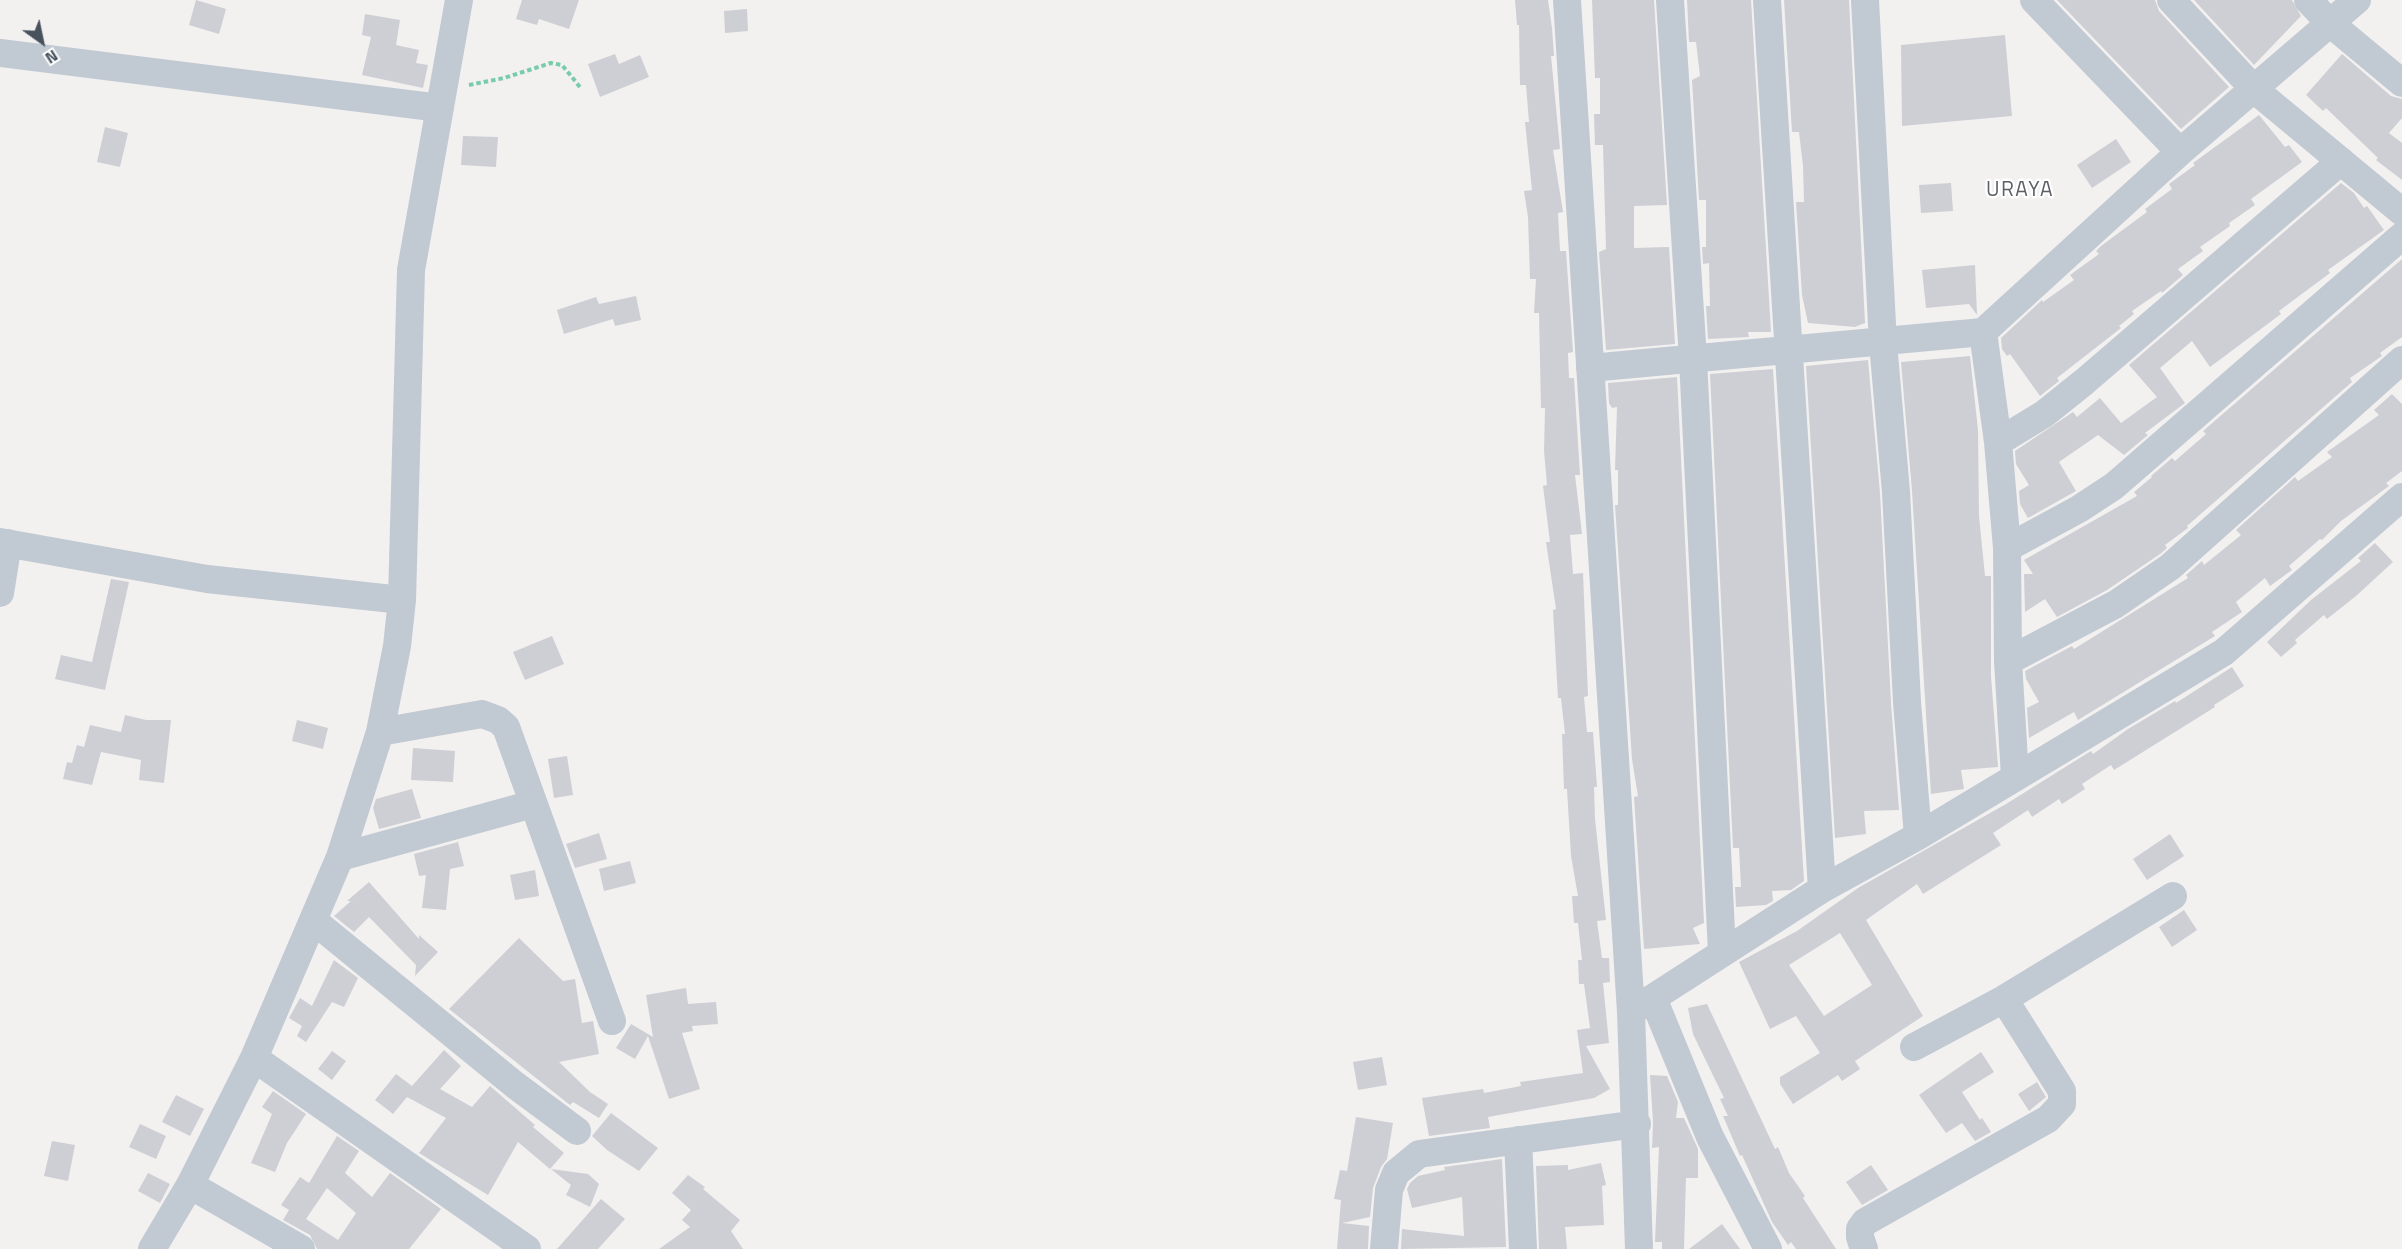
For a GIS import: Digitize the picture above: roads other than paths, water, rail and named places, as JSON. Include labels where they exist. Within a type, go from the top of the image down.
[{"type":"street","points":[[152,1249],[190,1185],[254,1058],[340,857],[380,732],[397,646],[402,600],[411,270],[459,0]]},
{"type":"street","points":[[1567,0],[1590,368],[1642,1005],[1637,1124],[1638,1249]]},
{"type":"street","points":[[1670,0],[1693,358],[1722,952]]},
{"type":"street","points":[[1767,0],[1822,889]]},
{"type":"street","points":[[1865,0],[1883,343],[1896,492],[1907,702],[1918,836]]},
{"type":"street","points":[[2034,0],[2180,152]]},
{"type":"street","points":[[2171,0],[2255,90],[2402,212]]},
{"type":"street","points":[[2308,0],[2331,24],[2402,83]]},
{"type":"street","points":[[1590,368],[1790,348],[1883,343],[1983,332],[2180,152],[2255,90],[2357,0]]},
{"type":"street","points":[[0,53],[442,98]]},
{"type":"street","points":[[1998,442],[2044,414],[2084,382],[2341,161]]},
{"type":"street","points":[[2007,548],[2079,509],[2114,486],[2402,236]]},
{"type":"street","points":[[1983,332],[1998,442],[2007,548],[2008,661],[2015,777]]},
{"type":"street","points":[[2008,661],[2116,604],[2161,573],[2251,497],[2402,360]]},
{"type":"street","points":[[1642,1005],[1822,889],[1918,836],[2224,652],[2402,497]]},
{"type":"street","points":[[0,593],[4,542],[207,579],[402,600]]},
{"type":"street","points":[[380,732],[482,714],[498,720],[506,727],[612,1022]]},
{"type":"street","points":[[340,857],[533,804]]},
{"type":"street","points":[[1914,1047],[2004,999],[2173,896]]},
{"type":"street","points":[[314,921],[515,1085],[577,1131]]},
{"type":"street","points":[[1864,1249],[1860,1229],[1865,1222],[2048,1119],[2062,1104],[2062,1091],[2004,999]]},
{"type":"street","points":[[1642,1005],[1768,1249]]},
{"type":"street","points":[[254,1058],[527,1249]]},
{"type":"street","points":[[1384,1249],[1389,1190],[1396,1173],[1419,1154],[1637,1124]]},
{"type":"street","points":[[1518,1140],[1523,1249]]},
{"type":"street","points":[[190,1185],[302,1249]]},
{"type":"district","name":"URAYA","points":[[2020,191]]}]
